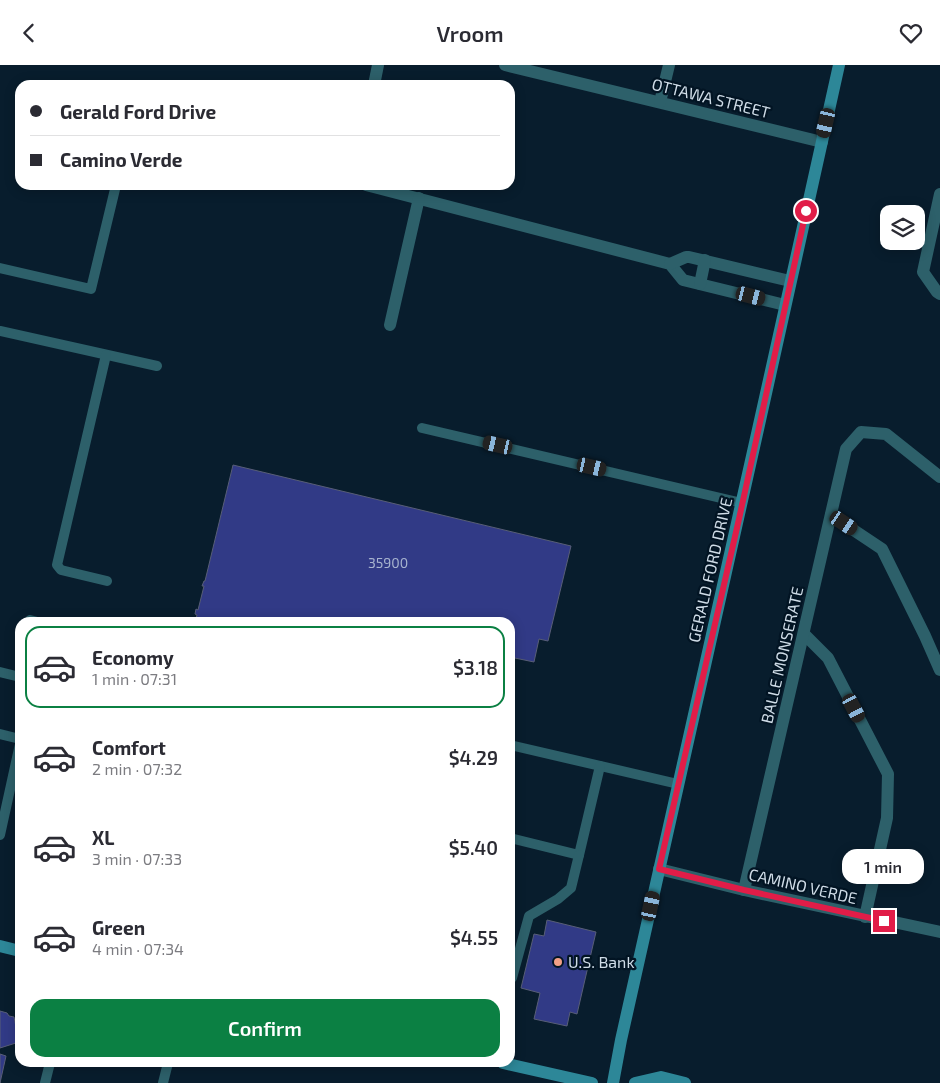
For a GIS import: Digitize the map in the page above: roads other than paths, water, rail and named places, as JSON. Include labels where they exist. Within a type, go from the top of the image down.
[{"type":"main road","name":"GERALD FORD DRIVE","points":[[613,1083],[621,1040],[839,65]]},
{"type":"main road","points":[[0,946],[15,950]]},
{"type":"main road","points":[[515,1066],[592,1083]]},
{"type":"main road","points":[[635,1083],[661,1077],[685,1083]]},
{"type":"street","points":[[375,80],[378,65]]},
{"type":"street","name":"OTTAWA STREET","points":[[505,65],[822,142]]},
{"type":"street","points":[[660,102],[669,65]]},
{"type":"street","points":[[386,190],[670,264],[683,280],[785,305]]},
{"type":"street","points":[[940,194],[923,272],[940,294]]},
{"type":"street","points":[[390,325],[419,198]]},
{"type":"street","points":[[670,264],[686,257],[790,281]]},
{"type":"street","points":[[700,284],[705,260]]},
{"type":"street","name":"BALLE MONSERATE","points":[[744,890],[846,449],[861,432],[886,434],[940,477]]},
{"type":"street","points":[[831,515],[882,549],[940,670]]},
{"type":"street","points":[[804,634],[828,658],[888,774],[887,819],[865,917]]},
{"type":"street","name":"CAMINO VERDE","points":[[659,869],[744,890],[940,932]]},
{"type":"lane","points":[[0,268],[91,289],[115,190]]},
{"type":"lane","points":[[0,331],[157,366]]},
{"type":"lane","points":[[106,355],[57,565],[61,570],[107,581]]},
{"type":"lane","points":[[422,427],[742,503]]},
{"type":"lane","points":[[0,672],[15,676]]},
{"type":"lane","points":[[0,734],[15,738]]},
{"type":"lane","points":[[515,746],[678,785]]},
{"type":"lane","points":[[0,835],[4,793],[15,759]]},
{"type":"lane","points":[[515,967],[529,916],[558,899],[571,888],[600,766]]},
{"type":"lane","points":[[515,838],[579,855]]},
{"type":"lane","points":[[45,1083],[49,1067]]},
{"type":"lane","points":[[163,1083],[167,1067]]},
{"type":"place","name":"U.S. Bank","points":[[558,962]]}]
